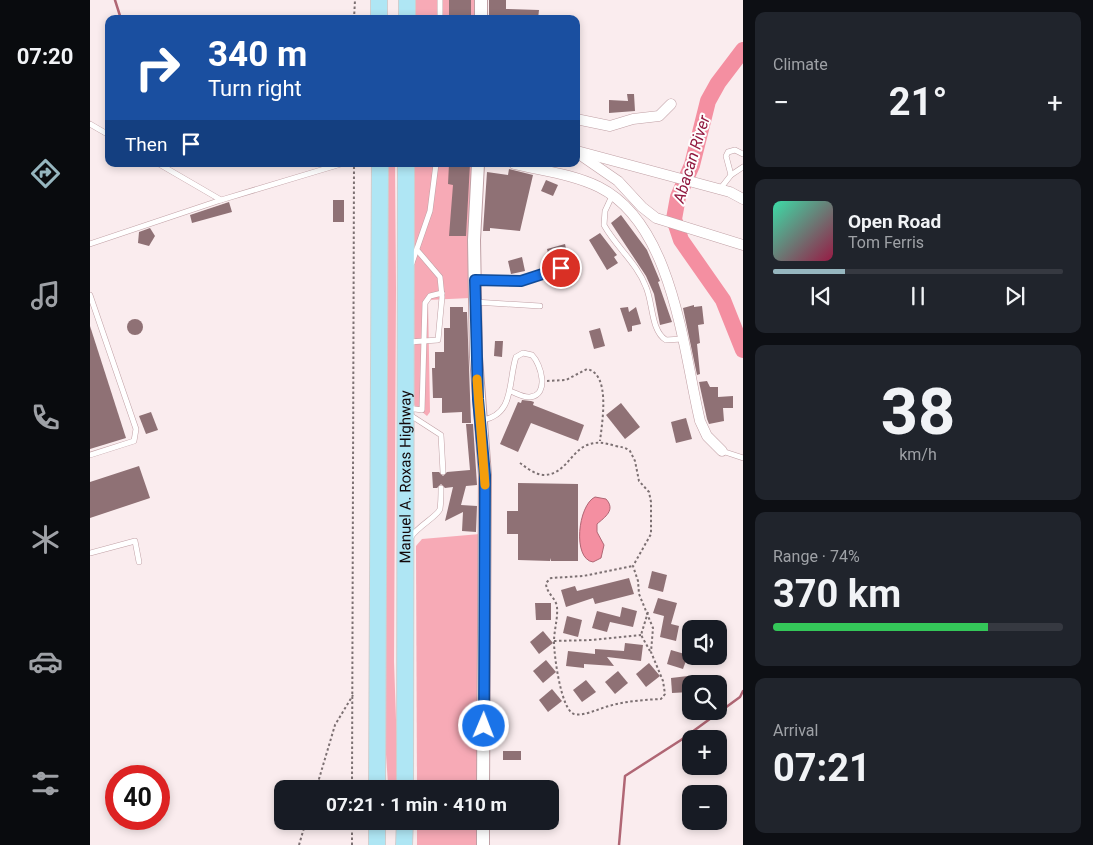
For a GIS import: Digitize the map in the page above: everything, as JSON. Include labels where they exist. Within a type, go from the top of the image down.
[{"type":"main road","points":[[379,0],[379,15]]},
{"type":"main road","points":[[407,0],[407,15]]},
{"type":"main road","name":"Manuel A. Roxas Highway","points":[[377,780],[380,167]]},
{"type":"main road","name":"Manuel A. Roxas Highway","points":[[405,780],[406,167]]},
{"type":"main road","points":[[377,830],[377,845]]},
{"type":"main road","points":[[404,845],[405,830]]},
{"type":"street","points":[[481,0],[481,15]]},
{"type":"street","points":[[580,120],[610,126],[633,119],[659,116],[671,104]]},
{"type":"street","points":[[580,149],[720,189],[743,199]]},
{"type":"street","points":[[580,154],[581,158],[610,174],[642,207],[656,218],[743,245]]},
{"type":"street","points":[[478,167],[475,302],[479,420],[485,475],[483,780]]},
{"type":"street","points":[[529,167],[569,175],[599,187],[612,196],[646,233],[666,278],[703,430],[712,443],[722,450]]},
{"type":"street","points":[[646,233],[656,218]]},
{"type":"street","points":[[482,845],[483,830]]},
{"type":"lane","points":[[440,0],[440,15]]},
{"type":"lane","points":[[90,124],[105,133]]},
{"type":"lane","points":[[731,175],[726,156],[728,152],[735,150],[743,154]]},
{"type":"lane","points":[[164,167],[221,200]]},
{"type":"lane","points":[[90,244],[221,200],[331,167]]},
{"type":"lane","points":[[406,277],[430,211],[436,167]]},
{"type":"lane","points":[[720,189],[731,175],[743,167]]},
{"type":"lane","points":[[612,196],[605,211],[604,225],[641,275],[651,303],[658,334],[666,340],[682,339]]},
{"type":"lane","points":[[406,342],[438,340],[442,293],[440,277],[417,250]]},
{"type":"lane","points":[[475,280],[521,281],[561,268]]},
{"type":"lane","points":[[406,411],[422,410],[425,303],[430,296],[442,293]]},
{"type":"lane","points":[[90,295],[136,429],[134,441],[90,455]]},
{"type":"lane","points":[[475,302],[540,306]]},
{"type":"lane","points":[[479,420],[499,414],[506,406],[516,357],[523,353],[535,359],[542,380],[539,391],[530,397],[510,391]]},
{"type":"lane","points":[[406,411],[441,435],[443,472]]},
{"type":"lane","points":[[722,450],[743,458]]},
{"type":"lane","points":[[404,559],[412,536],[417,528],[437,515],[440,509],[441,488]]},
{"type":"lane","points":[[90,553],[135,540],[139,562]]},
{"type":"path","points":[[354,0],[354,15]]},
{"type":"path","points":[[352,780],[354,167]]},
{"type":"path","points":[[542,380],[554,382],[566,380],[587,369],[595,374],[600,380],[603,398],[600,441]]},
{"type":"path","points":[[520,463],[535,473],[546,475],[556,471],[579,449],[600,441],[630,451],[635,461],[639,481],[651,497],[651,534],[633,566],[638,581],[639,594],[648,612],[654,635],[651,652]]},
{"type":"path","points":[[633,566],[583,576],[548,580],[546,588],[557,608],[554,641],[555,660],[565,705],[574,714],[585,714],[612,704],[664,698],[665,689],[663,681],[651,652],[641,635],[648,612]]},
{"type":"path","points":[[554,641],[592,640],[641,635]]},
{"type":"path","points":[[319,780],[335,725],[353,695]]},
{"type":"path","points":[[299,845],[303,830]]},
{"type":"path","points":[[352,830],[352,845]]},
{"type":"shaded area","points":[[415,0],[474,0],[474,15],[414,15]]},
{"type":"shaded area","points":[[386,167],[395,167],[394,662],[398,777],[397,780],[388,780],[384,725]]},
{"type":"shaded area","points":[[413,167],[474,167],[470,298],[428,300],[430,412],[427,416],[413,404]]},
{"type":"shaded area","points":[[595,497],[606,499],[610,510],[597,524],[597,532],[604,545],[601,558],[593,562],[586,559],[582,552],[580,531],[581,520],[585,510],[589,502]]},
{"type":"shaded area","points":[[480,534],[478,780],[417,780],[416,546],[422,539]]},
{"type":"shaded area","points":[[417,830],[478,830],[478,845],[417,845]]},
{"type":"building","points":[[449,0],[471,0],[471,15],[449,15]]},
{"type":"building","points":[[489,0],[506,0],[506,9],[539,10],[538,15],[489,15]]},
{"type":"building","points":[[627,94],[634,94],[635,111],[609,113],[609,100],[628,101]]},
{"type":"building","points":[[449,167],[470,167],[466,236],[449,236],[453,185],[448,184]]},
{"type":"building","points":[[509,169],[533,175],[520,231],[490,228],[490,231],[483,231],[487,172],[508,175]]},
{"type":"building","points":[[546,180],[558,185],[553,196],[541,191]]},
{"type":"building","points":[[333,200],[344,200],[344,222],[333,222]]},
{"type":"building","points":[[229,202],[232,212],[192,223],[190,215]]},
{"type":"building","points":[[621,215],[647,250],[660,281],[658,282],[672,322],[660,325],[654,294],[646,276],[611,223]]},
{"type":"building","points":[[150,228],[155,236],[149,246],[138,243],[139,232]]},
{"type":"building","points":[[600,233],[617,255],[614,257],[618,263],[607,270],[589,240]]},
{"type":"building","points":[[565,244],[569,261],[551,265],[547,249]]},
{"type":"building","points":[[522,257],[525,271],[511,274],[508,261]]},
{"type":"building","points":[[694,305],[694,307],[702,306],[704,324],[698,325],[700,343],[697,344],[700,374],[697,375],[683,308]]},
{"type":"building","points":[[450,307],[463,307],[463,312],[467,312],[471,423],[462,423],[462,412],[442,413],[442,398],[433,398],[432,368],[435,368],[435,352],[444,352],[444,328],[450,328]]},
{"type":"building","points":[[628,307],[629,312],[636,307],[641,324],[632,326],[632,331],[628,332],[620,308]]},
{"type":"building","points":[[135,319],[141,321],[143,327],[141,333],[135,335],[129,333],[127,327],[129,321]]},
{"type":"building","points":[[90,326],[126,438],[90,449]]},
{"type":"building","points":[[600,328],[605,346],[594,349],[589,331]]},
{"type":"building","points":[[495,341],[503,341],[502,357],[494,356]]},
{"type":"building","points":[[707,381],[710,387],[718,387],[718,397],[733,396],[733,408],[723,408],[724,421],[709,424],[699,382]]},
{"type":"building","points":[[522,400],[534,402],[533,405],[584,425],[578,441],[531,423],[518,452],[500,444],[518,402],[521,403]]},
{"type":"building","points":[[621,403],[640,427],[625,439],[606,415]]},
{"type":"building","points":[[151,412],[158,430],[146,434],[139,416]]},
{"type":"building","points":[[686,418],[692,439],[676,443],[671,422]]},
{"type":"building","points":[[466,424],[473,424],[477,485],[466,486],[461,505],[477,506],[476,532],[462,531],[463,512],[445,521],[453,487],[445,488],[441,484],[437,488],[433,488],[432,472],[439,472],[443,476],[447,472],[470,470]]},
{"type":"building","points":[[139,466],[150,498],[90,518],[90,482]]},
{"type":"building","points":[[518,483],[578,484],[578,561],[551,561],[550,558],[550,561],[518,560],[518,534],[507,534],[507,511],[518,511]]},
{"type":"building","points":[[652,571],[667,575],[663,592],[648,588]]},
{"type":"building","points":[[629,578],[634,594],[595,604],[593,598],[566,607],[561,590],[575,586],[577,591]]},
{"type":"building","points":[[658,598],[677,603],[671,624],[679,626],[676,641],[660,637],[664,616],[653,613]]},
{"type":"building","points":[[535,603],[551,603],[551,620],[536,620]]},
{"type":"building","points":[[622,607],[637,611],[633,627],[610,622],[607,632],[592,628],[597,611],[620,617]]},
{"type":"building","points":[[567,616],[582,620],[578,637],[563,633]]},
{"type":"building","points":[[543,631],[553,643],[539,654],[530,642]]},
{"type":"building","points":[[625,643],[643,645],[641,661],[607,657],[614,666],[584,664],[584,668],[566,666],[568,651],[595,654],[595,649],[624,651]]},
{"type":"building","points":[[671,650],[682,653],[682,665],[684,665],[683,669],[667,664]]},
{"type":"building","points":[[546,660],[556,672],[543,683],[533,671]]},
{"type":"building","points":[[649,663],[660,676],[646,687],[636,674]]},
{"type":"building","points":[[618,671],[628,683],[615,694],[605,682]]},
{"type":"building","points":[[682,677],[682,692],[672,693],[671,678]]},
{"type":"building","points":[[586,680],[596,692],[582,702],[573,690]]},
{"type":"building","points":[[552,689],[562,701],[548,712],[539,700]]},
{"type":"building","points":[[503,751],[521,751],[521,760],[503,760]]},
{"type":"waterway","points":[[115,0],[120,15]]},
{"type":"waterway","name":"Abacan River","points":[[743,50],[718,83],[708,101],[692,165],[678,197],[674,219],[681,240],[723,300],[743,350]]},
{"type":"waterway","points":[[619,845],[625,776],[681,740],[740,697],[743,691]]},
{"type":"slow traffic","points":[[477,379],[485,485]]},
{"type":"route","points":[[484,726],[485,475],[479,420],[475,280],[514,282],[531,279],[561,268]]}]
